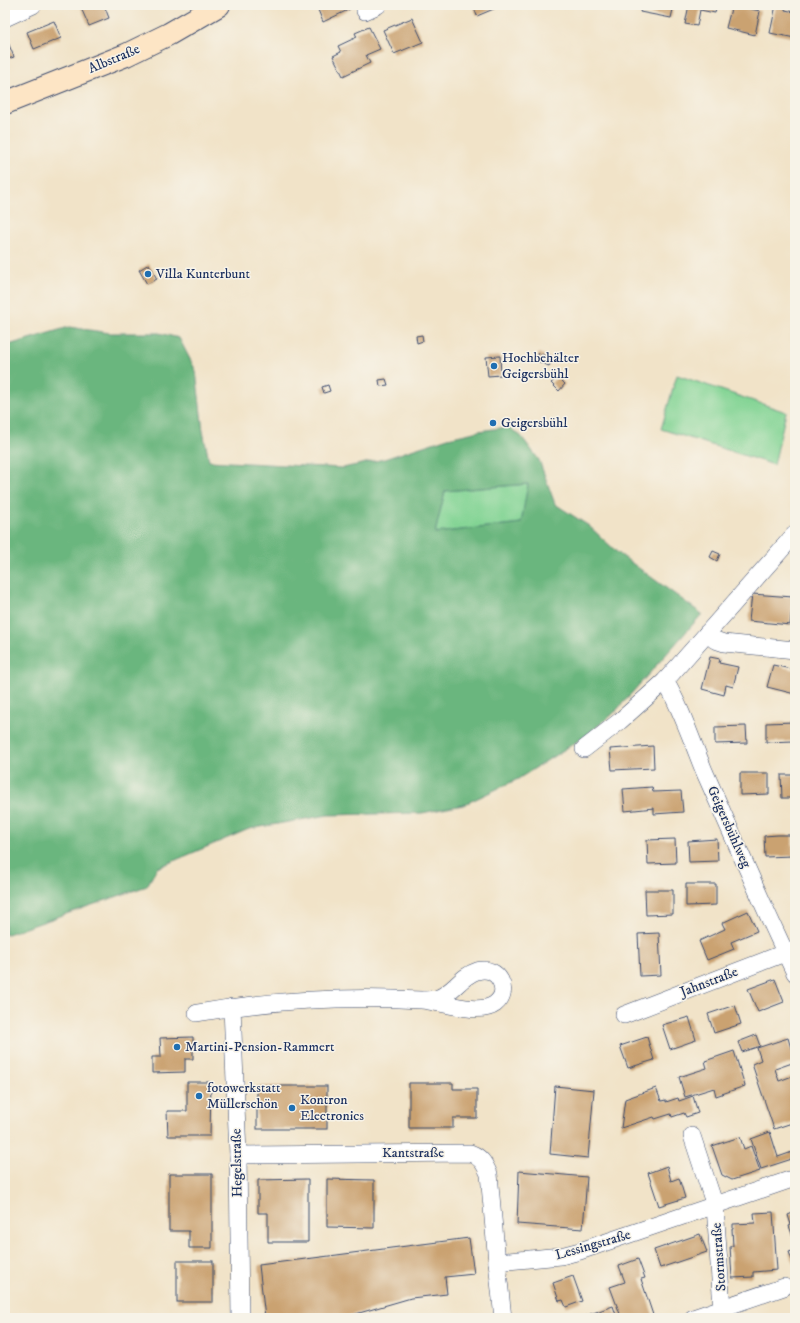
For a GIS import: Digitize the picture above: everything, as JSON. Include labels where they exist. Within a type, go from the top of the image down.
[{"type":"street","points":[[5,18],[32,5]]},
{"type":"street","name":"Albstraße","points":[[5,103],[126,55],[169,34],[219,5]]},
{"type":"street","points":[[584,749],[620,721],[665,681],[795,534]]},
{"type":"street","points":[[707,633],[714,640],[724,643],[795,650]]},
{"type":"street","name":"Geigersbühlweg","points":[[665,681],[674,696],[698,755],[790,951],[795,973]]},
{"type":"street","name":"Jahnstraße","points":[[624,1015],[790,951]]},
{"type":"street","points":[[197,1013],[232,1007],[304,1001],[370,999],[423,1000]]},
{"type":"street","name":"Hegelstraße","points":[[232,1007],[238,1154],[240,1318]]},
{"type":"street","points":[[692,1136],[715,1206]]},
{"type":"street","name":"Kantstraße","points":[[238,1154],[470,1153],[478,1156],[485,1164],[489,1174],[497,1262]]},
{"type":"street","name":"Lessingstraße","points":[[497,1262],[561,1256],[588,1249],[795,1178]]},
{"type":"street","name":"Stormstraße","points":[[715,1206],[722,1308]]},
{"type":"street","points":[[497,1262],[503,1318]]},
{"type":"street","name":"Stormstraße","points":[[693,1318],[784,1287]]},
{"type":"green space","points":[[69,327],[110,333],[159,333],[179,338],[196,371],[203,431],[209,461],[343,468],[384,459],[448,438],[479,431],[508,427],[521,436],[539,460],[555,504],[589,526],[618,553],[702,614],[614,713],[584,737],[518,779],[463,805],[422,813],[328,815],[249,829],[157,868],[147,886],[5,935],[5,346]],"holes":[[[528,484],[521,523],[435,533],[445,491]]]},
{"type":"green space","points":[[677,375],[786,412],[774,465],[661,429]]},
{"type":"green space","points":[[528,484],[522,523],[435,533],[445,491]]},
{"type":"building","points":[[88,5],[104,5],[109,18],[89,26],[81,8]]},
{"type":"building","points":[[316,5],[348,5],[350,9],[323,22]]},
{"type":"building","points":[[473,5],[503,5],[477,16]]},
{"type":"building","points":[[642,5],[674,5],[671,18],[640,12]]},
{"type":"building","points":[[689,5],[717,5],[715,13],[700,10],[697,26],[685,24]]},
{"type":"building","points":[[732,5],[760,11],[755,35],[726,28]]},
{"type":"building","points":[[776,5],[786,5],[785,10],[795,12],[795,38],[770,33]]},
{"type":"building","points":[[412,18],[423,42],[394,54],[383,30]]},
{"type":"building","points":[[54,21],[61,38],[34,49],[27,32]]},
{"type":"building","points":[[369,27],[380,49],[366,55],[370,63],[343,76],[333,56],[341,52],[338,46],[357,37],[355,33]]},
{"type":"building","points":[[5,40],[7,40],[14,57],[5,60]]},
{"type":"building","name":"Villa Kunterbunt","points":[[149,264],[157,279],[147,284],[139,270]]},
{"type":"building","points":[[422,335],[423,341],[417,343],[416,336]]},
{"type":"building","points":[[539,353],[552,359],[549,366],[535,360]]},
{"type":"building","name":"Hochbehälter Geigersbühl","points":[[500,356],[501,375],[488,376],[486,357]]},
{"type":"building","points":[[558,377],[565,384],[559,391],[551,383]]},
{"type":"building","points":[[386,379],[388,385],[380,386],[379,380]]},
{"type":"building","points":[[328,385],[330,391],[324,393],[322,387]]},
{"type":"building","points":[[713,551],[720,554],[717,561],[710,557]]},
{"type":"building","points":[[752,594],[793,597],[790,625],[749,621]]},
{"type":"building","points":[[710,657],[720,659],[719,663],[738,667],[733,687],[726,685],[724,695],[702,689]]},
{"type":"building","points":[[773,665],[795,670],[795,694],[767,687]]},
{"type":"building","points":[[794,722],[794,741],[766,742],[766,723]]},
{"type":"building","points":[[746,726],[747,743],[715,744],[715,727]]},
{"type":"building","points":[[653,746],[654,768],[612,770],[610,749]]},
{"type":"building","points":[[740,773],[769,773],[769,794],[740,795]]},
{"type":"building","points":[[781,775],[795,775],[795,798],[782,798]]},
{"type":"building","points":[[652,787],[653,792],[681,791],[683,812],[654,814],[654,808],[625,811],[623,789]]},
{"type":"building","points":[[792,835],[793,856],[765,857],[764,836]]},
{"type":"building","points":[[675,839],[676,863],[648,864],[647,840]]},
{"type":"building","points":[[717,839],[718,861],[689,862],[688,841]]},
{"type":"building","points":[[686,884],[716,884],[716,905],[686,906]]},
{"type":"building","points":[[645,890],[673,890],[673,914],[646,915]]},
{"type":"building","points":[[795,896],[795,909],[791,898]]},
{"type":"building","points":[[748,911],[757,931],[731,942],[734,949],[707,960],[699,941],[725,929],[722,923]]},
{"type":"building","points":[[659,933],[661,975],[640,976],[638,934]]},
{"type":"building","points":[[775,979],[784,1002],[758,1012],[748,989]]},
{"type":"building","points":[[735,1005],[741,1024],[714,1033],[708,1014]]},
{"type":"building","points":[[689,1017],[696,1040],[670,1049],[662,1025]]},
{"type":"building","points":[[756,1035],[760,1046],[742,1052],[738,1042]]},
{"type":"building","name":"Martini-Pension-Rammert","points":[[193,1037],[193,1059],[185,1059],[185,1072],[152,1073],[152,1057],[161,1057],[160,1038]]},
{"type":"building","points":[[647,1037],[654,1060],[628,1068],[620,1046]]},
{"type":"building","points":[[788,1038],[795,1062],[775,1069],[779,1081],[795,1075],[795,1122],[774,1129],[752,1064],[761,1060],[757,1048]]},
{"type":"building","points":[[734,1051],[745,1086],[716,1096],[714,1088],[685,1097],[679,1077],[707,1068],[705,1061]]},
{"type":"building","name":"fotowerkstatt Müllerschön","points":[[187,1082],[211,1082],[210,1136],[168,1136],[167,1111],[187,1111]]},
{"type":"building","points":[[409,1083],[453,1083],[453,1089],[477,1089],[477,1118],[453,1118],[453,1128],[409,1128]]},
{"type":"building","name":"Kontron Electronics","points":[[257,1086],[327,1086],[327,1129],[257,1129]]},
{"type":"building","points":[[555,1086],[594,1090],[588,1158],[550,1154]]},
{"type":"building","points":[[656,1088],[661,1101],[666,1100],[666,1102],[678,1098],[679,1101],[693,1096],[698,1113],[686,1117],[684,1113],[672,1117],[671,1114],[655,1119],[654,1117],[621,1128],[625,1099]]},
{"type":"building","points":[[770,1132],[778,1157],[795,1151],[795,1158],[761,1169],[751,1139]]},
{"type":"building","points":[[740,1137],[744,1149],[751,1146],[760,1171],[732,1180],[722,1175],[712,1146]]},
{"type":"building","points":[[667,1166],[671,1181],[679,1178],[685,1198],[659,1206],[648,1173]]},
{"type":"building","points":[[519,1171],[587,1177],[583,1229],[517,1224]]},
{"type":"building","points":[[169,1174],[212,1174],[212,1248],[189,1248],[189,1231],[169,1231]]},
{"type":"building","points":[[308,1179],[308,1242],[268,1242],[268,1213],[258,1213],[258,1180]]},
{"type":"building","points":[[327,1179],[374,1180],[374,1228],[327,1227]]},
{"type":"building","points":[[773,1212],[777,1270],[753,1272],[753,1277],[732,1278],[730,1246],[733,1246],[733,1224],[755,1223],[754,1213]]},
{"type":"building","points":[[795,1212],[795,1242],[789,1226],[791,1225],[788,1215]]},
{"type":"building","points":[[700,1234],[707,1252],[660,1268],[654,1250]]},
{"type":"building","points":[[469,1238],[474,1274],[445,1277],[447,1294],[411,1298],[342,1318],[265,1318],[259,1265]]},
{"type":"building","points":[[795,1250],[795,1268],[789,1252]]},
{"type":"building","points":[[638,1259],[645,1278],[641,1279],[653,1315],[643,1318],[579,1318],[613,1306],[616,1315],[620,1314],[610,1287],[625,1282],[619,1266]]},
{"type":"building","points":[[177,1261],[213,1261],[213,1302],[177,1302]]},
{"type":"building","points":[[573,1276],[582,1301],[566,1307],[563,1300],[559,1301],[553,1283]]},
{"type":"place","name":"Villa Kunterbunt","points":[[148,274]]},
{"type":"place","name":"Hochbehälter Geigersbühl","points":[[494,366]]},
{"type":"place","name":"Geigersbühl","points":[[493,423]]},
{"type":"place","name":"Martini-Pension-Rammert","points":[[177,1047]]},
{"type":"place","name":"fotowerkstatt Müllerschön","points":[[199,1096]]},
{"type":"place","name":"Kontron Electronics","points":[[292,1108]]}]
